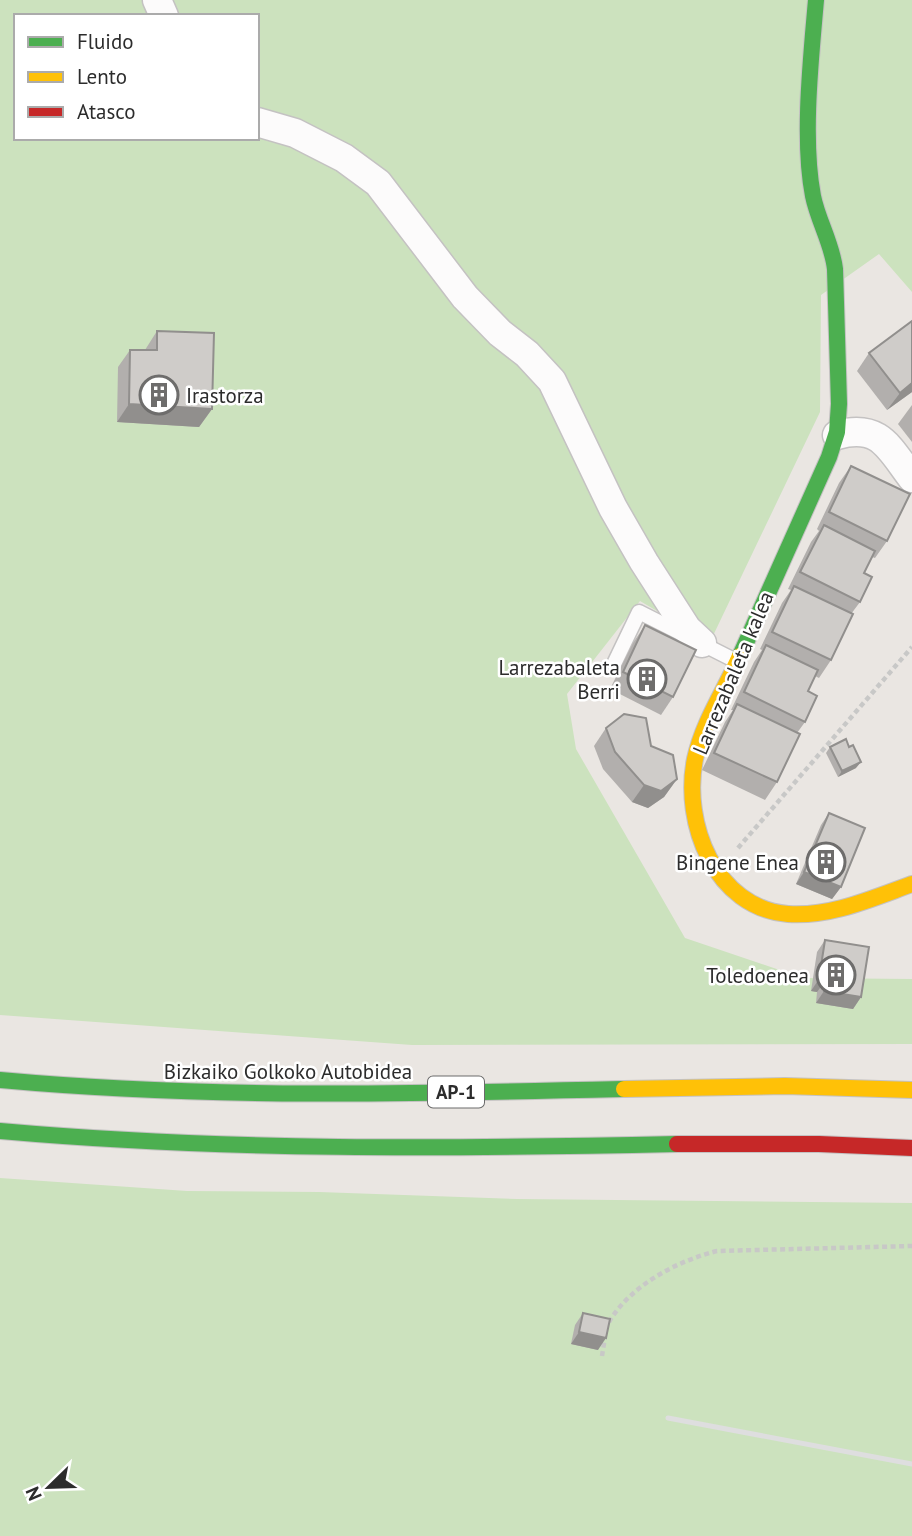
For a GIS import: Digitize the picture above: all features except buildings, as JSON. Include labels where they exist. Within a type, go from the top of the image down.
[{"type":"main road","name":"Larrezabaleta kalea","points":[[817,0],[808,82],[812,189],[834,262],[841,379],[837,435],[738,662],[698,744],[691,794],[702,846],[717,872],[744,898],[763,909],[782,915],[800,916],[849,906],[912,884]]},
{"type":"main road","name":"Bizkaiko Golkoko Autobidea","points":[[0,1080],[157,1092],[234,1094],[558,1090],[756,1084],[912,1090]]},
{"type":"main road","points":[[0,1132],[224,1145],[431,1149],[785,1143],[912,1148]]},
{"type":"street","points":[[259,123],[295,133],[344,158],[378,183],[465,298],[500,333],[527,354],[552,381],[613,508],[687,629],[702,643]]},
{"type":"street","points":[[837,435],[855,430],[869,432],[885,442],[912,478]]},
{"type":"lane","points":[[614,664],[639,612],[738,662]]},
{"type":"path","points":[[717,872],[912,646]]},
{"type":"path","points":[[608,1324],[616,1310],[637,1289],[695,1256],[706,1253],[912,1246]]},
{"type":"path","points":[[602,1356],[606,1334]]},
{"type":"green space","points":[[0,0],[912,0],[912,292],[879,254],[821,295],[820,412],[710,642],[640,601],[567,694],[576,749],[685,938],[803,978],[912,979],[912,1044],[412,1045],[0,1015]]},
{"type":"green space","points":[[0,1178],[187,1191],[319,1192],[517,1199],[912,1203],[912,1536],[0,1536]]},
{"type":"railway","points":[[668,1418],[912,1464]]},
{"type":"traffic: fast","points":[[740,656],[829,457],[837,432],[839,404],[835,269],[813,196],[808,149],[808,98],[816,0]]},
{"type":"traffic: fast","points":[[0,1080],[234,1093],[624,1089]]},
{"type":"traffic: fast","points":[[0,1131],[84,1138],[338,1147],[677,1144]]},
{"type":"traffic: slow","points":[[740,656],[703,732],[695,759],[692,784],[699,835],[709,858],[723,879],[741,896],[763,908],[788,914],[836,910],[912,884]]},
{"type":"traffic: slow","points":[[624,1089],[785,1086],[912,1090]]},
{"type":"traffic: jam","points":[[677,1144],[819,1144],[912,1148]]},
{"type":"place","name":"Irastorza","points":[[159,395]]},
{"type":"place","name":"Larrezabaleta Berri","points":[[647,679]]},
{"type":"place","name":"Bingene Enea","points":[[826,862]]},
{"type":"place","name":"Toledoenea","points":[[836,975]]}]
